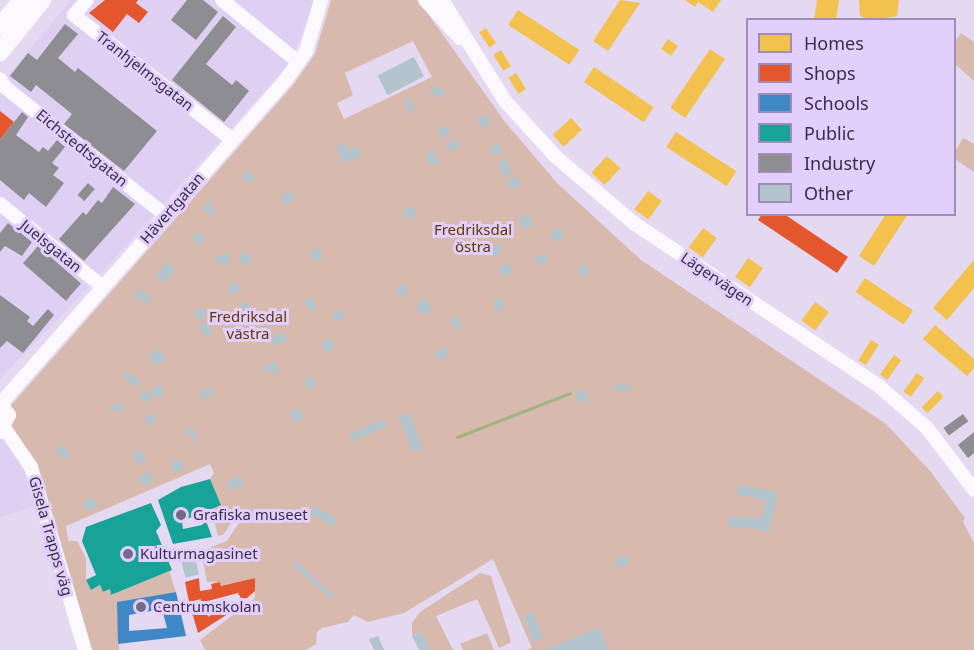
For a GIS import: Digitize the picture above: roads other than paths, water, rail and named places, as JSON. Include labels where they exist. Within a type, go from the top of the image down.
[{"type":"main road","points":[[0,27],[22,0]]},
{"type":"main road","points":[[0,52],[42,0]]},
{"type":"street","name":"Tranhjelmsgatan","points":[[87,0],[74,15],[232,140]]},
{"type":"street","points":[[222,0],[298,62]]},
{"type":"street","name":"Hävertgatan","points":[[1,403],[298,62],[310,40],[321,0]]},
{"type":"street","name":"Lägervägen","points":[[425,0],[475,52]]},
{"type":"street","name":"Lägervägen","points":[[442,0],[526,128],[597,193],[677,253],[880,387],[927,428],[974,490]]},
{"type":"street","name":"Eichstedtsgatan","points":[[0,79],[6,88],[165,215]]},
{"type":"street","name":"Juelsgatan","points":[[0,204],[103,287]]},
{"type":"street","points":[[1,403],[9,415],[2,430]]},
{"type":"street","name":"Gisela Trapps väg","points":[[2,430],[31,467],[85,650]]},
{"type":"waterway","points":[[457,437],[570,393]]},
{"type":"place","name":"Grafiska museet","points":[[181,515]]},
{"type":"place","name":"Kulturmagasinet","points":[[128,554]]},
{"type":"place","name":"Centrumskolan","points":[[141,607]]},
{"type":"park label","name":"Fredriksdal östra","points":[[473,238]]},
{"type":"park label","name":"Fredriksdal västra","points":[[248,324]]}]
